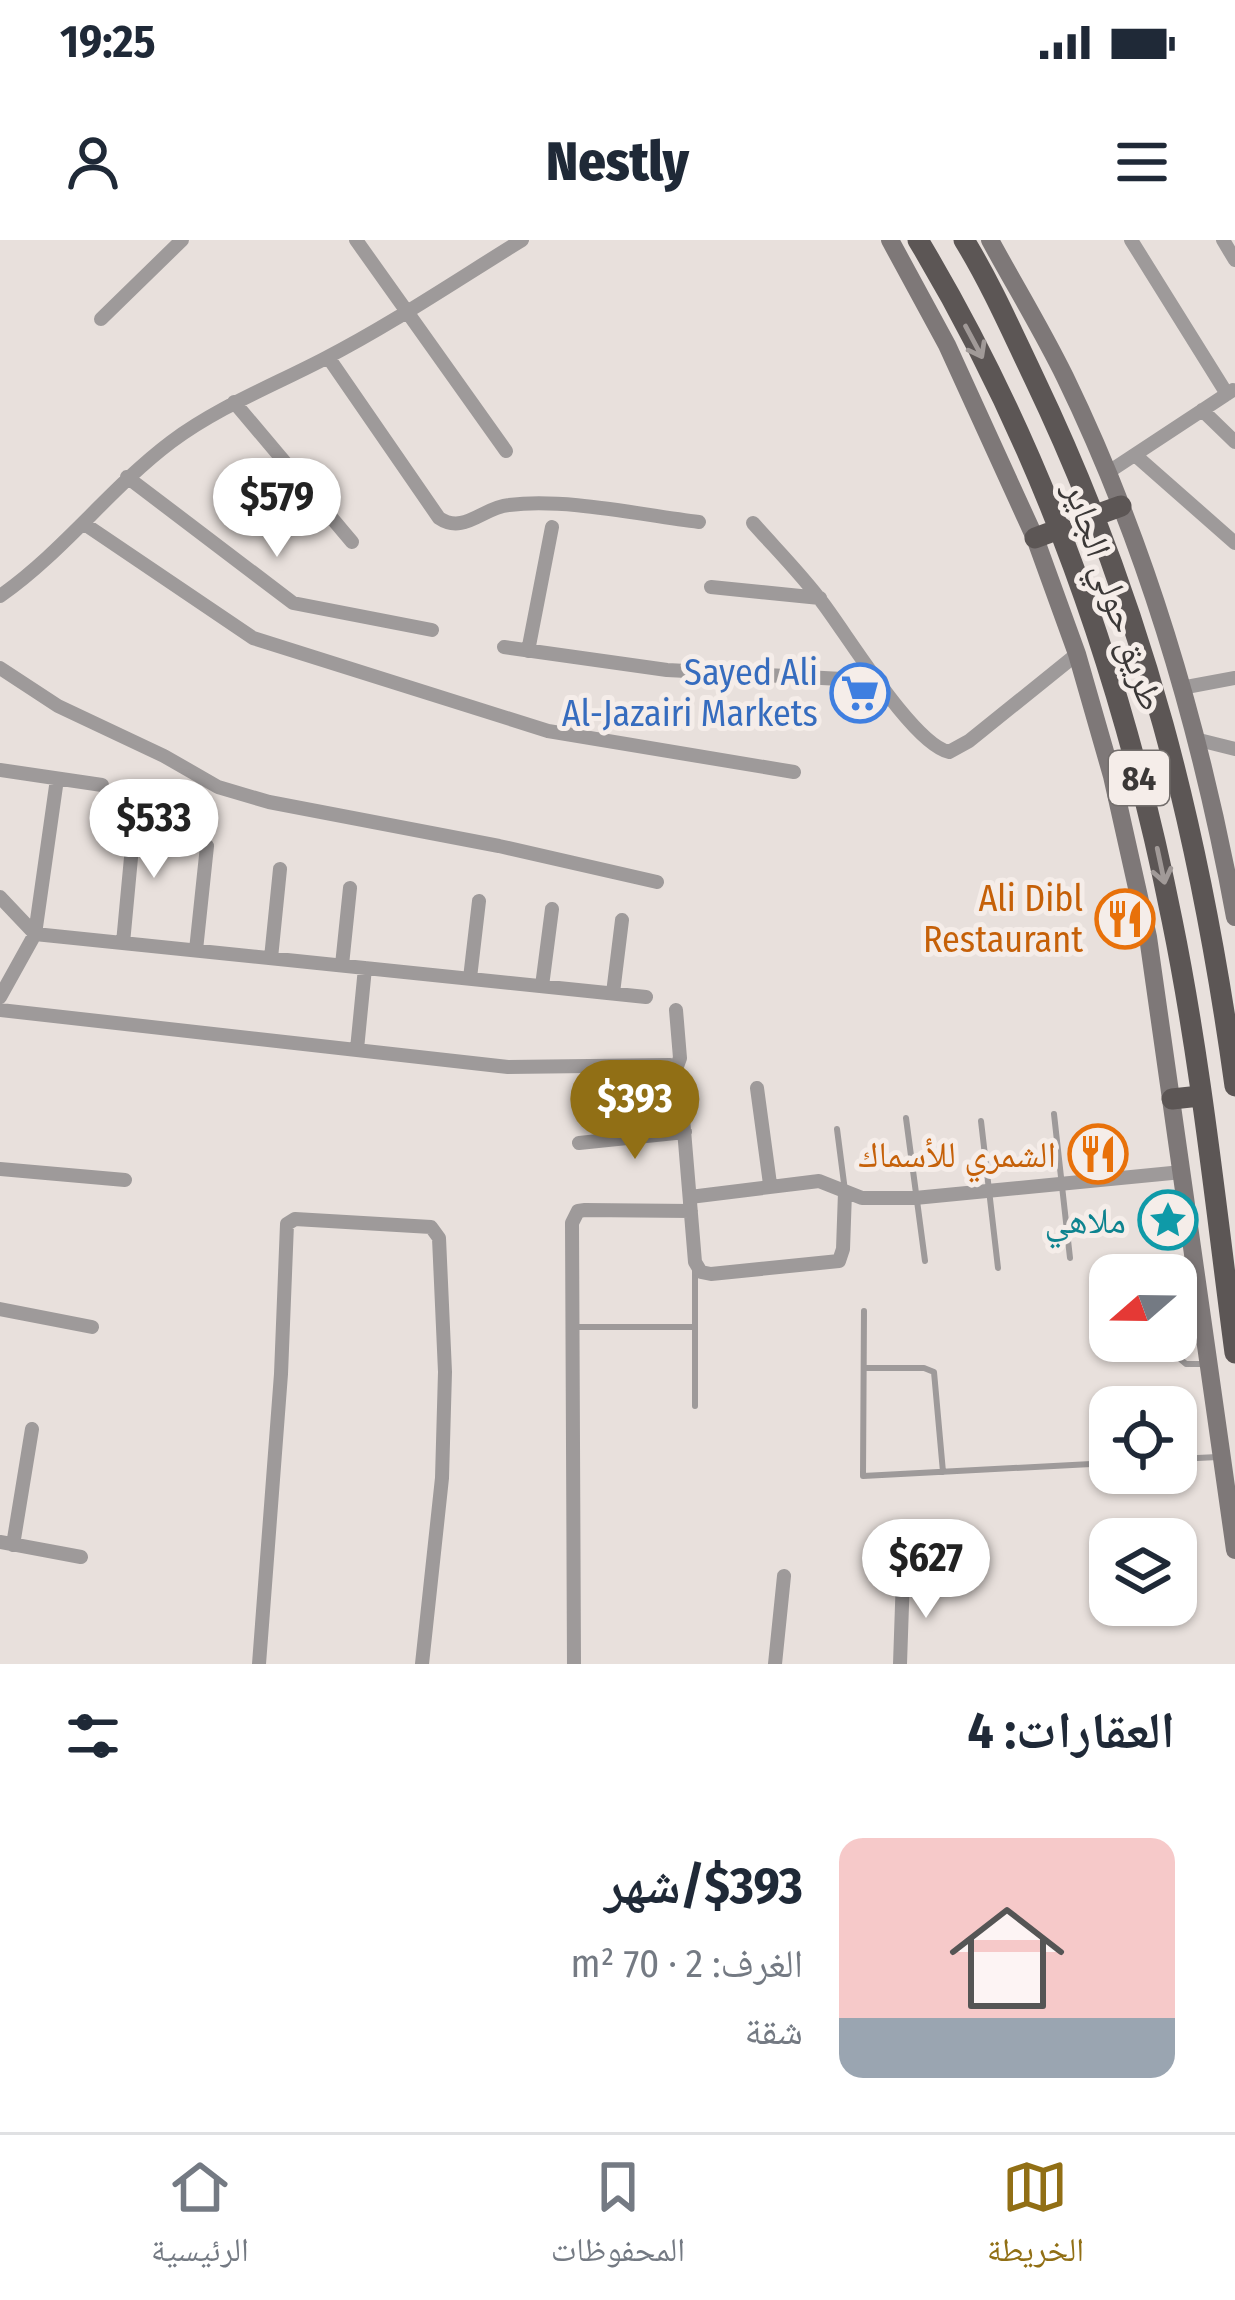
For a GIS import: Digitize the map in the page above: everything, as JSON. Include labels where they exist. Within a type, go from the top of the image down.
[{"type":"highway","name":"طريق حولي الجاير","points":[[918,240],[986,364],[1062,528],[1112,679],[1173,922],[1235,1353]]},
{"type":"highway","name":"طريق حولي الجاير","points":[[964,240],[1096,515],[1150,670],[1209,915],[1235,1086]]},
{"type":"highway","points":[[1096,515],[1120,506]]},
{"type":"highway","points":[[1035,538],[1062,528]]},
{"type":"highway","points":[[1112,679],[1133,685],[1150,670]]},
{"type":"highway","points":[[1133,754],[1149,740],[1170,745]]},
{"type":"highway","points":[[1172,1099],[1200,1096]]},
{"type":"main road","points":[[890,240],[947,345],[1035,538],[1077,654],[1134,869],[1172,1099],[1235,1550]]},
{"type":"main road","points":[[991,240],[1064,376],[1107,473],[1163,622],[1223,849],[1235,917]]},
{"type":"street","points":[[101,319],[182,240]]},
{"type":"street","points":[[356,240],[506,451]]},
{"type":"street","points":[[0,596],[127,477],[174,440],[234,402],[328,357],[522,240]]},
{"type":"street","points":[[1107,473],[1231,391],[1131,240]]},
{"type":"street","points":[[1223,240],[1235,260]]},
{"type":"street","points":[[328,357],[385,445],[448,524],[464,523],[497,506],[527,503],[699,522]]},
{"type":"street","points":[[234,402],[352,542]]},
{"type":"street","points":[[1202,410],[1235,442]]},
{"type":"street","points":[[1135,455],[1235,543]]},
{"type":"street","points":[[127,477],[293,603],[432,630]]},
{"type":"street","points":[[83,523],[253,638],[548,731],[794,772]]},
{"type":"street","points":[[753,523],[820,598],[934,749],[950,752],[969,741],[1077,654]]},
{"type":"street","points":[[528,650],[551,527]]},
{"type":"street","points":[[711,587],[820,598]]},
{"type":"street","points":[[504,647],[667,670],[880,681]]},
{"type":"street","points":[[0,668],[58,706],[218,787],[657,882]]},
{"type":"street","points":[[1181,688],[1235,678]]},
{"type":"street","points":[[1195,739],[1235,748]]},
{"type":"street","points":[[0,770],[103,785]]},
{"type":"street","points":[[0,997],[35,934],[57,779]]},
{"type":"street","points":[[123,943],[135,815]]},
{"type":"street","points":[[196,950],[207,846]]},
{"type":"street","points":[[272,958],[280,869]]},
{"type":"street","points":[[343,965],[350,888]]},
{"type":"street","points":[[0,897],[35,934],[646,997]]},
{"type":"street","points":[[470,978],[479,902]]},
{"type":"street","points":[[542,986],[552,910]]},
{"type":"street","points":[[613,993],[622,920]]},
{"type":"street","points":[[357,1049],[365,968]]},
{"type":"street","points":[[0,1010],[508,1067],[664,1064],[676,1069]]},
{"type":"street","points":[[676,1010],[680,1058],[676,1069],[695,1262],[701,1271],[711,1274],[838,1261],[843,1249],[845,1192]]},
{"type":"street","points":[[757,1088],[770,1184]]},
{"type":"street","points":[[579,1143],[685,1132]]},
{"type":"street","points":[[0,1169],[125,1180]]},
{"type":"street","points":[[574,1664],[572,1223],[578,1211],[691,1204],[770,1184],[819,1181],[873,1199],[915,1198],[1182,1172]]},
{"type":"street","points":[[259,1664],[287,1224],[295,1219],[430,1227],[439,1238],[445,1372],[442,1478],[422,1664]]},
{"type":"street","points":[[0,1310],[92,1327]]},
{"type":"street","points":[[32,1429],[6,1544],[81,1557]]},
{"type":"street","points":[[776,1664],[784,1576]]},
{"type":"street","points":[[900,1664],[903,1576]]},
{"type":"lane","points":[[1054,1114],[1070,1258]]},
{"type":"lane","points":[[906,1118],[925,1261]]},
{"type":"lane","points":[[981,1121],[998,1268]]},
{"type":"lane","points":[[837,1130],[845,1192]]},
{"type":"lane","points":[[695,1262],[695,1406]]},
{"type":"lane","points":[[864,1311],[863,1476],[1089,1464]]},
{"type":"lane","points":[[572,1328],[695,1328]]},
{"type":"lane","points":[[1184,1362],[1208,1363]]},
{"type":"lane","points":[[864,1367],[934,1372],[944,1472]]},
{"type":"lane","points":[[1197,1458],[1222,1457]]},
{"type":"place","name":"Sayed Ali Al-Jazairi Markets","points":[[860,693]]},
{"type":"place","name":"Ali Dibl Restaurant","points":[[1125,919]]},
{"type":"place","name":"الشمري للأسماك","points":[[1098,1154]]},
{"type":"place","name":"ملاهي","points":[[1168,1220]]}]
